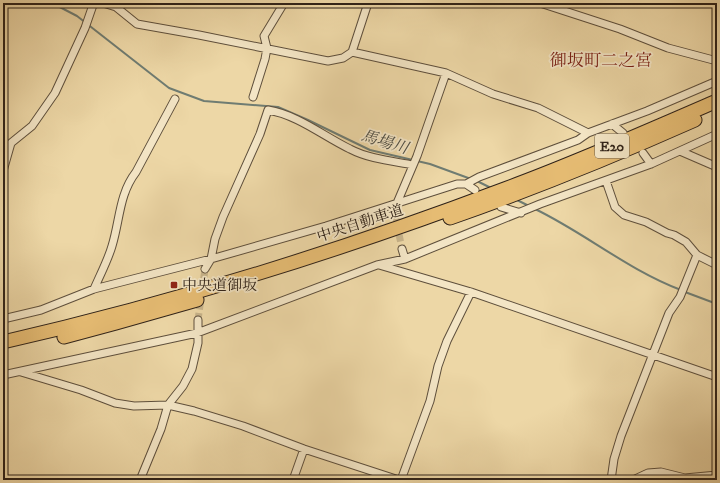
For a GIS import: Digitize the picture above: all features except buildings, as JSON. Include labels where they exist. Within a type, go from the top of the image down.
[{"type":"highway","name":"中央自動車道","points":[[3,351],[116,323],[208,297],[347,254],[496,201],[512,191],[717,101]]},
{"type":"highway","name":"中央自動車道","points":[[512,191],[621,153],[717,111]]},
{"type":"highway","name":"中央自動車道","points":[[3,342],[60,329],[214,286],[496,201]]},
{"type":"street","points":[[103,3],[116,5],[137,24],[328,61],[342,58],[352,52],[368,3]]},
{"type":"street","points":[[253,97],[266,59],[267,48],[264,36],[284,3]]},
{"type":"street","points":[[540,3],[620,29],[664,47],[717,61]]},
{"type":"street","points":[[3,171],[12,143],[32,126],[55,93],[86,28],[93,4]]},
{"type":"street","points":[[352,52],[446,73],[494,94],[538,108],[588,133]]},
{"type":"street","points":[[395,214],[397,203],[414,162],[446,73]]},
{"type":"street","points":[[3,319],[42,310],[94,289],[211,259],[326,226],[457,184],[471,182],[578,140],[588,133],[647,111],[717,81]]},
{"type":"street","points":[[94,289],[112,247],[119,213],[129,181],[136,172],[175,99]]},
{"type":"street","points":[[205,269],[211,259],[215,239],[223,217],[260,134],[268,110],[294,118],[351,150],[368,156],[414,162]]},
{"type":"street","points":[[612,124],[623,133]]},
{"type":"street","points":[[3,375],[197,333],[377,265],[405,259],[537,206],[651,164],[717,134]]},
{"type":"street","points":[[680,151],[717,166]]},
{"type":"street","points":[[643,152],[651,164]]},
{"type":"street","points":[[606,181],[616,207],[624,215],[646,222],[674,235],[686,242],[697,255],[717,265]]},
{"type":"street","points":[[471,182],[476,190]]},
{"type":"street","points":[[496,201],[525,211]]},
{"type":"street","points":[[402,248],[405,259]]},
{"type":"street","points":[[611,480],[614,459],[621,436],[669,313],[680,297],[697,255]]},
{"type":"street","points":[[377,265],[471,292],[717,377]]},
{"type":"street","points":[[20,372],[57,382],[115,403],[134,406],[168,405],[194,411],[400,480],[430,401],[438,366],[447,341],[471,292]]},
{"type":"street","points":[[140,480],[161,429],[168,405],[184,386],[192,369],[198,343],[198,320]]},
{"type":"street","points":[[293,480],[304,449]]},
{"type":"street","points":[[633,480],[648,473],[661,472],[685,478],[717,475]]},
{"type":"waterway","name":"馬場川","points":[[52,3],[77,16],[169,88],[204,101],[278,107],[370,150],[430,164],[471,179]]},
{"type":"waterway","name":"馬場川","points":[[477,181],[491,188]]},
{"type":"waterway","name":"馬場川","points":[[515,199],[529,206]]},
{"type":"waterway","name":"馬場川","points":[[535,209],[643,272],[681,290]]},
{"type":"waterway","name":"馬場川","points":[[685,292],[717,304]]},
{"type":"tunnel","points":[[395,214],[402,249]]},
{"type":"tunnel","points":[[198,320],[205,269]]},
{"type":"place","name":"中央道御坂","points":[[174,285]]},
{"type":"district","name":"御坂町二之宮","points":[[601,60]]}]
